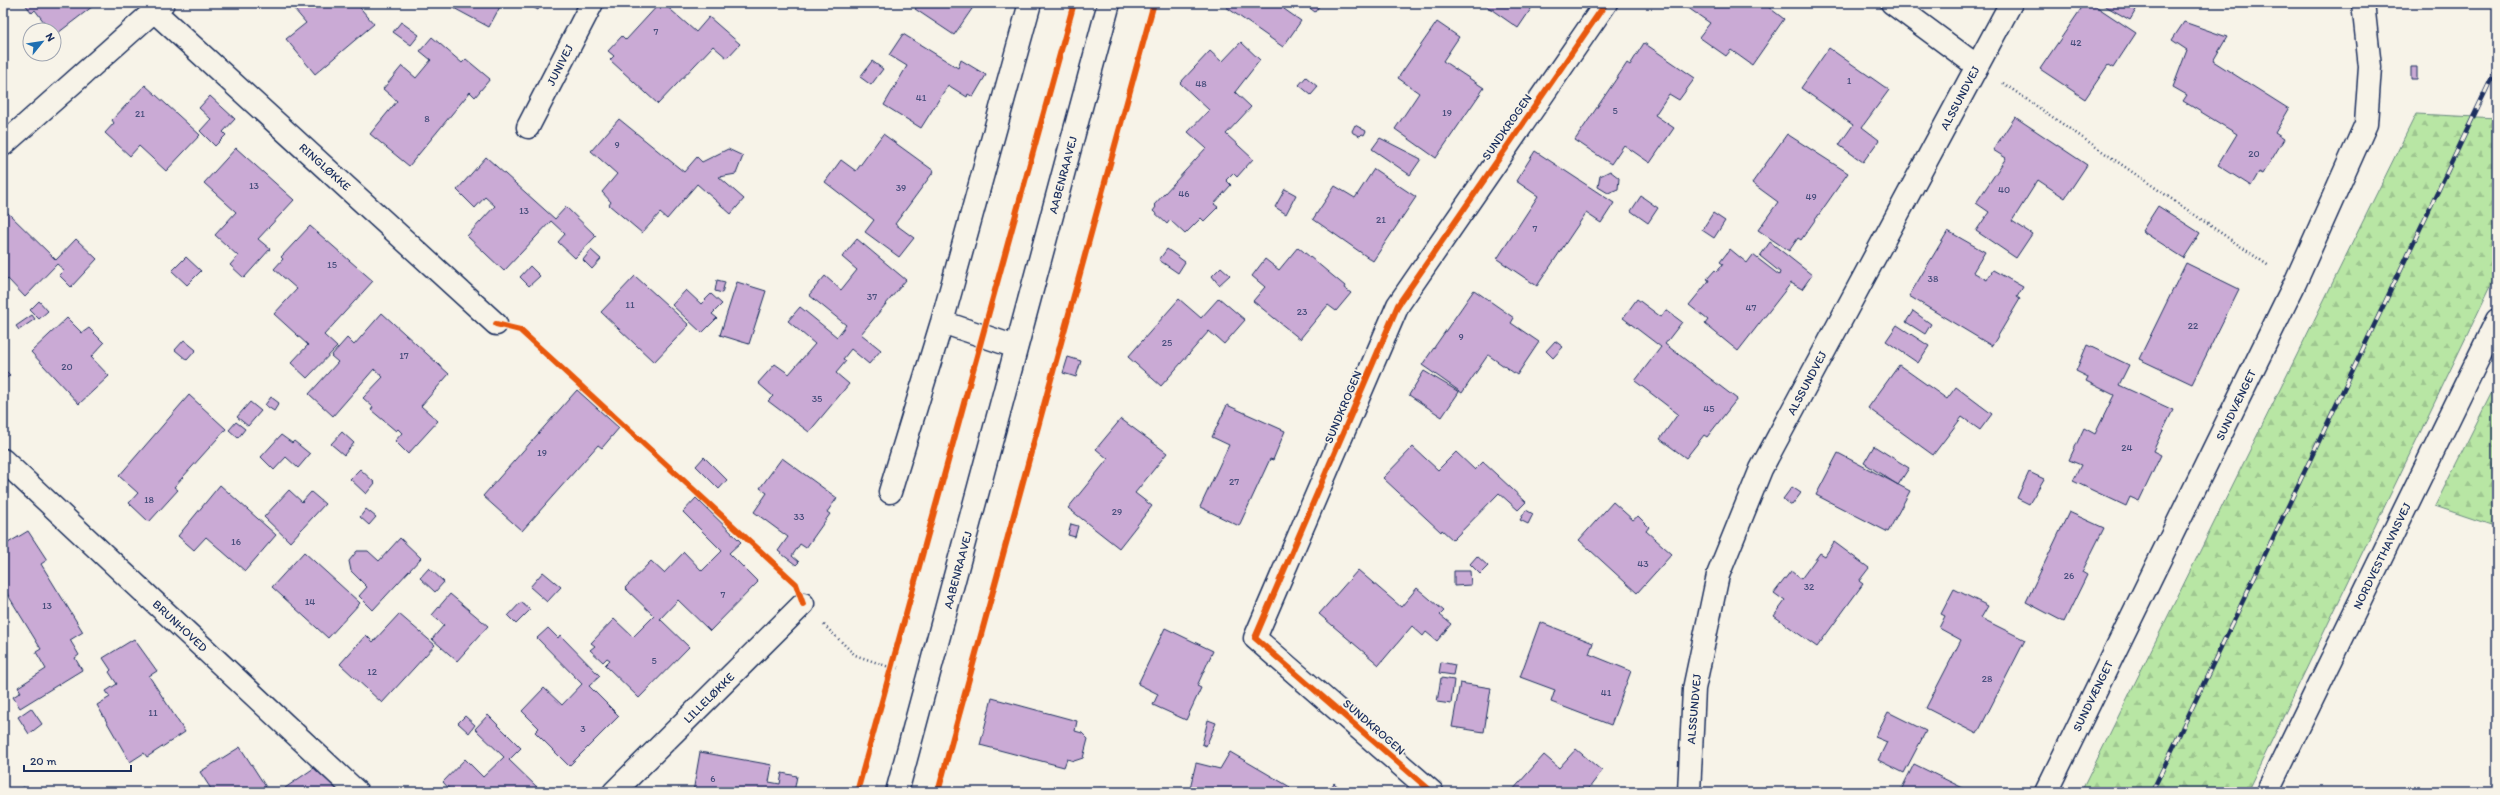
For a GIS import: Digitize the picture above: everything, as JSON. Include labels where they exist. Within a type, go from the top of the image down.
[{"type":"street","name":"JUNIVEJ","points":[[528,128],[592,3]]},
{"type":"street","points":[[890,492],[942,322],[1030,3]]},
{"type":"street","name":"AABENRAAVEJ","points":[[897,792],[1109,3]]},
{"type":"street","name":"SUNDKROGEN","points":[[1432,792],[1255,638],[1398,305],[1606,3]]},
{"type":"street","points":[[1892,3],[1977,66]]},
{"type":"street","name":"ALSSUNDVEJ","points":[[1689,792],[1694,689],[1718,575],[1761,469],[2011,3]]},
{"type":"street","name":"SUNDVÆNGET","points":[[2046,792],[2295,283],[2366,124],[2370,67],[2363,3]]},
{"type":"street","name":"RINGLØKKE","points":[[3,145],[159,7],[496,324]]},
{"type":"street","name":"NORDVESTHAVNSVEJ","points":[[2267,792],[2497,320]]},
{"type":"street","points":[[942,322],[1016,347]]},
{"type":"street","name":"BRUNHOVED","points":[[3,460],[357,792]]},
{"type":"street","name":"LILLELØKKE","points":[[614,792],[803,604]]},
{"type":"path","points":[[1977,66],[2295,283]]},
{"type":"path","points":[[803,604],[855,656],[889,667],[931,670]]},
{"type":"path","points":[[888,674],[892,659]]},
{"type":"green space","points":[[2416,114],[2497,118],[2497,273],[2247,792],[2081,792]]},
{"type":"green space","points":[[2497,382],[2497,527],[2435,506]]},
{"type":"building","points":[[24,3],[97,3],[62,30],[62,22],[44,22],[35,10],[32,13]]},
{"type":"building","points":[[289,3],[356,3],[374,24],[315,74],[286,39],[306,23]]},
{"type":"building","points":[[452,3],[502,3],[489,27],[450,6]]},
{"type":"building","points":[[525,3],[541,3],[538,10]]},
{"type":"building","points":[[660,3],[663,3],[696,32],[709,17],[740,44],[727,58],[713,46],[658,104],[610,60],[614,56],[608,51],[622,36],[626,40]]},
{"type":"building","points":[[920,3],[976,3],[954,35],[915,9]]},
{"type":"building","points":[[1229,3],[1288,3],[1284,9],[1301,21],[1283,47],[1226,7]]},
{"type":"building","points":[[1303,3],[1321,3],[1315,12]]},
{"type":"building","points":[[1482,3],[1535,3],[1518,28]]},
{"type":"building","points":[[1681,3],[1763,3],[1784,19],[1752,65],[1731,50],[1726,56],[1699,37],[1710,23]]},
{"type":"building","points":[[2085,3],[2091,3],[2136,33],[2113,68],[2108,65],[2085,99],[2040,69]]},
{"type":"building","points":[[2100,3],[2140,3],[2130,20]]},
{"type":"building","points":[[401,22],[419,35],[411,45],[393,32]]},
{"type":"building","points":[[1437,22],[1459,37],[1443,61],[1484,88],[1436,158],[1395,129],[1419,93],[1398,78]]},
{"type":"building","points":[[2184,22],[2227,37],[2213,61],[2289,109],[2275,133],[2284,139],[2263,174],[2259,172],[2251,186],[2218,165],[2237,134],[2183,101],[2187,95],[2173,87],[2187,50],[2172,40]]},
{"type":"building","points":[[903,34],[958,68],[961,60],[986,75],[973,97],[968,94],[967,97],[948,85],[921,128],[884,105],[907,66],[889,55]]},
{"type":"building","points":[[432,37],[462,63],[466,59],[490,79],[475,97],[470,92],[409,166],[370,134],[397,101],[383,89],[402,66],[416,78],[431,60],[420,51]]},
{"type":"building","points":[[1241,42],[1260,60],[1235,92],[1251,107],[1226,134],[1253,159],[1237,177],[1233,173],[1226,180],[1231,185],[1214,204],[1218,207],[1204,221],[1201,218],[1185,234],[1170,220],[1167,224],[1153,211],[1156,207],[1154,205],[1206,148],[1188,132],[1209,110],[1180,83],[1210,51],[1222,62]]},
{"type":"building","points":[[1644,43],[1695,78],[1679,100],[1669,94],[1655,115],[1674,128],[1650,163],[1624,145],[1611,164],[1575,140],[1627,63],[1630,65]]},
{"type":"building","points":[[1829,48],[1889,90],[1862,127],[1879,140],[1863,162],[1839,145],[1853,125],[1801,88]]},
{"type":"building","points":[[872,61],[883,69],[871,85],[860,77]]},
{"type":"building","points":[[2411,67],[2417,67],[2417,79],[2411,79]]},
{"type":"building","points":[[1306,77],[1318,87],[1311,95],[1299,85]]},
{"type":"building","points":[[145,85],[200,135],[166,171],[139,146],[130,156],[105,133],[114,123],[112,120]]},
{"type":"building","points":[[210,96],[235,119],[223,132],[226,135],[215,146],[200,131],[211,119],[199,108]]},
{"type":"building","points":[[2015,117],[2087,165],[2065,198],[2038,180],[2012,221],[2032,234],[2016,258],[1976,231],[1989,212],[1976,203],[2006,158],[1993,150]]},
{"type":"building","points":[[619,119],[684,172],[697,157],[702,162],[728,149],[743,156],[736,174],[719,177],[744,199],[731,214],[697,184],[667,219],[660,213],[642,233],[609,205],[611,202],[602,192],[617,174],[591,151]]},
{"type":"building","points":[[1355,125],[1366,131],[1364,135],[1362,134],[1360,136],[1353,133],[1352,131]]},
{"type":"building","points":[[883,134],[934,171],[895,224],[914,238],[899,257],[865,232],[874,220],[825,182],[841,160],[856,171]]},
{"type":"building","points":[[1787,134],[1848,173],[1801,240],[1798,238],[1789,251],[1758,230],[1778,202],[1752,183]]},
{"type":"building","points":[[1380,138],[1421,159],[1410,175],[1372,149]]},
{"type":"building","points":[[236,148],[294,200],[258,239],[270,249],[244,278],[230,265],[238,256],[215,235],[236,212],[204,183]]},
{"type":"building","points":[[1535,151],[1614,203],[1601,223],[1586,213],[1537,286],[1497,259],[1538,196],[1516,181]]},
{"type":"building","points":[[486,157],[555,219],[566,207],[596,236],[575,258],[558,242],[565,234],[551,221],[504,271],[467,236],[495,206],[485,197],[475,208],[457,190]]},
{"type":"building","points":[[1374,169],[1416,197],[1373,261],[1313,219],[1335,186],[1355,198]]},
{"type":"building","points":[[1610,171],[1619,178],[1618,189],[1608,193],[1598,187],[1600,176]]},
{"type":"building","points":[[1285,189],[1296,195],[1286,214],[1275,207]]},
{"type":"building","points":[[1641,196],[1658,208],[1648,223],[1631,211]]},
{"type":"building","points":[[2158,206],[2200,233],[2184,258],[2142,231]]},
{"type":"building","points":[[4,209],[56,260],[76,239],[97,259],[71,287],[59,275],[64,270],[57,264],[25,297],[8,279],[3,284]]},
{"type":"building","points":[[1713,213],[1725,221],[1714,238],[1702,230]]},
{"type":"building","points":[[310,226],[373,281],[324,335],[337,347],[307,378],[291,363],[308,345],[274,314],[297,289],[274,269],[283,259],[281,257]]},
{"type":"building","points":[[1948,231],[1985,252],[1973,272],[1987,280],[1993,270],[2023,287],[2017,297],[2020,299],[1992,346],[1909,296]]},
{"type":"building","points":[[857,239],[906,280],[861,334],[881,350],[869,364],[851,349],[843,359],[846,361],[836,373],[849,384],[809,432],[768,401],[773,396],[758,383],[775,364],[789,374],[815,344],[788,321],[800,307],[837,337],[846,325],[809,295],[825,276],[841,290],[857,270],[842,257]]},
{"type":"building","points":[[1770,242],[1812,275],[1802,289],[1791,283],[1738,351],[1705,324],[1708,320],[1689,305],[1708,282],[1709,280],[1707,279],[1715,270],[1717,272],[1723,264],[1720,262],[1730,249],[1747,263],[1753,255],[1779,275],[1780,272],[1760,256]]},
{"type":"building","points":[[1298,247],[1345,286],[1344,288],[1351,293],[1336,311],[1328,305],[1300,339],[1253,301],[1265,287],[1252,276],[1265,259],[1279,270]]},
{"type":"building","points":[[1167,249],[1185,262],[1178,273],[1159,260]]},
{"type":"building","points":[[591,250],[601,259],[592,269],[583,260]]},
{"type":"building","points":[[186,257],[201,271],[187,285],[172,271]]},
{"type":"building","points":[[2186,263],[2239,289],[2192,384],[2139,359]]},
{"type":"building","points":[[530,266],[540,276],[529,286],[520,277]]},
{"type":"building","points":[[1221,267],[1230,275],[1219,285],[1212,276]]},
{"type":"building","points":[[635,276],[689,325],[654,362],[601,312]]},
{"type":"building","points":[[717,280],[725,282],[722,293],[715,291]]},
{"type":"building","points":[[737,282],[766,291],[749,344],[720,335]]},
{"type":"building","points":[[686,290],[701,304],[711,294],[722,304],[712,314],[717,318],[702,333],[672,305]]},
{"type":"building","points":[[1474,290],[1514,318],[1511,323],[1539,342],[1517,375],[1488,355],[1462,393],[1422,365]]},
{"type":"building","points":[[1219,298],[1245,320],[1224,344],[1209,331],[1161,386],[1128,357],[1179,299],[1201,318]]},
{"type":"building","points":[[1637,299],[1661,317],[1666,310],[1682,322],[1665,344],[1737,399],[1707,437],[1704,435],[1686,458],[1660,439],[1678,414],[1635,381],[1661,347],[1623,318]]},
{"type":"building","points":[[39,301],[48,311],[39,319],[30,310]]},
{"type":"building","points":[[1913,311],[1931,324],[1925,334],[1906,322]]},
{"type":"building","points":[[382,313],[449,374],[421,406],[438,421],[408,454],[395,441],[402,433],[398,429],[396,431],[371,410],[373,407],[363,398],[383,377],[374,369],[333,416],[309,394],[338,362],[331,356],[347,338],[354,345]]},
{"type":"building","points":[[32,315],[35,319],[19,330],[16,326]]},
{"type":"building","points":[[67,318],[82,333],[89,328],[104,343],[91,357],[109,376],[79,404],[31,352]]},
{"type":"building","points":[[1897,325],[1929,346],[1918,363],[1886,341]]},
{"type":"building","points":[[184,340],[196,350],[187,360],[175,350]]},
{"type":"building","points":[[1555,341],[1563,347],[1553,358],[1546,351]]},
{"type":"building","points":[[2087,345],[2129,365],[2119,385],[2173,410],[2153,451],[2161,455],[2139,501],[2130,497],[2126,506],[2073,481],[2081,465],[2069,460],[2084,428],[2095,434],[2114,395],[2086,381],[2088,377],[2076,371]]},
{"type":"building","points":[[1068,357],[1081,361],[1076,377],[1063,373]]},
{"type":"building","points":[[1899,365],[1947,399],[1956,387],[1992,414],[1980,430],[1962,417],[1933,455],[1868,408]]},
{"type":"building","points":[[3,368],[10,375],[3,381]]},
{"type":"building","points":[[1424,371],[1459,392],[1442,417],[1409,395]]},
{"type":"building","points":[[577,390],[619,428],[602,448],[598,445],[522,531],[483,496]]},
{"type":"building","points":[[189,395],[226,429],[174,487],[178,490],[149,522],[129,503],[138,493],[119,476]]},
{"type":"building","points":[[271,397],[279,403],[274,411],[265,405]]},
{"type":"building","points":[[250,402],[261,411],[248,426],[237,417]]},
{"type":"building","points":[[1227,405],[1285,431],[1273,460],[1270,459],[1239,526],[1200,507],[1229,445],[1212,437]]},
{"type":"building","points":[[1121,419],[1167,453],[1135,493],[1152,506],[1119,548],[1068,508],[1108,459],[1096,449]]},
{"type":"building","points":[[236,422],[245,429],[238,438],[229,430]]},
{"type":"building","points":[[342,432],[354,443],[344,455],[331,444]]},
{"type":"building","points":[[281,435],[292,443],[294,441],[310,454],[298,468],[286,457],[274,470],[261,457]]},
{"type":"building","points":[[1874,446],[1909,468],[1898,485],[1864,463]]},
{"type":"building","points":[[1413,447],[1438,470],[1456,452],[1475,470],[1483,462],[1526,502],[1518,510],[1499,493],[1453,540],[1442,530],[1441,532],[1383,478]]},
{"type":"building","points":[[1838,453],[1910,491],[1888,532],[1816,495]]},
{"type":"building","points":[[704,457],[727,480],[719,489],[696,466]]},
{"type":"building","points":[[782,458],[837,498],[827,512],[830,514],[806,548],[800,544],[792,556],[799,562],[796,565],[778,551],[788,537],[754,512],[767,493],[760,488]]},
{"type":"building","points":[[360,469],[375,483],[366,494],[350,479]]},
{"type":"building","points":[[2029,472],[2044,479],[2029,504],[2017,498]]},
{"type":"building","points":[[220,485],[276,535],[245,571],[206,537],[194,550],[178,536]]},
{"type":"building","points":[[1792,487],[1801,493],[1792,505],[1783,499]]},
{"type":"building","points":[[289,490],[302,502],[311,492],[325,504],[290,542],[264,517]]},
{"type":"building","points":[[696,498],[741,542],[729,553],[758,582],[710,631],[678,600],[660,619],[689,647],[639,698],[605,665],[610,660],[607,658],[603,662],[590,650],[595,646],[591,643],[614,619],[633,637],[654,616],[625,588],[651,561],[664,573],[684,552],[702,571],[722,551],[683,512]]},
{"type":"building","points":[[1613,502],[1633,520],[1638,516],[1649,527],[1646,531],[1672,554],[1637,593],[1579,540]]},
{"type":"building","points":[[366,509],[376,517],[369,525],[360,517]]},
{"type":"building","points":[[1526,510],[1533,514],[1528,524],[1520,520]]},
{"type":"building","points":[[2069,512],[2104,528],[2082,572],[2087,575],[2064,622],[2026,602]]},
{"type":"building","points":[[1071,524],[1078,526],[1075,537],[1068,535]]},
{"type":"building","points":[[28,531],[47,560],[41,564],[83,632],[70,640],[79,655],[75,658],[82,670],[20,708],[13,697],[21,692],[18,687],[46,669],[36,652],[41,649],[3,587],[3,546]]},
{"type":"building","points":[[400,538],[421,558],[373,610],[359,596],[367,587],[351,571],[349,561],[357,551],[368,551],[379,561]]},
{"type":"building","points":[[1834,542],[1869,568],[1859,581],[1863,584],[1817,647],[1774,616],[1785,601],[1774,593],[1791,571],[1801,579],[1820,553],[1825,556]]},
{"type":"building","points":[[304,552],[360,603],[328,638],[272,587]]},
{"type":"building","points":[[1477,556],[1488,566],[1480,574],[1470,564]]},
{"type":"building","points":[[429,568],[444,582],[435,592],[420,578]]},
{"type":"building","points":[[1358,570],[1401,607],[1417,588],[1444,611],[1440,615],[1451,624],[1437,641],[1426,632],[1423,636],[1412,626],[1379,665],[1319,614]]},
{"type":"building","points":[[1454,571],[1470,571],[1471,585],[1454,586]]},
{"type":"building","points":[[543,572],[561,587],[547,602],[530,587]]},
{"type":"building","points":[[1954,589],[1988,606],[1981,618],[2025,640],[1977,734],[1926,708],[1961,640],[1939,628],[1945,616],[1941,614]]},
{"type":"building","points":[[450,594],[488,626],[457,661],[432,639],[444,625],[432,615]]},
{"type":"building","points":[[521,602],[530,610],[516,624],[508,616]]},
{"type":"building","points":[[399,614],[435,645],[382,703],[340,664],[366,635],[373,642]]},
{"type":"building","points":[[1540,622],[1593,643],[1589,654],[1631,671],[1611,725],[1551,702],[1555,690],[1520,677]]},
{"type":"building","points":[[548,628],[558,638],[560,635],[600,676],[589,686],[619,716],[569,766],[535,732],[539,728],[522,711],[544,688],[562,705],[582,684],[537,638]]},
{"type":"building","points":[[1165,628],[1213,651],[1197,686],[1201,688],[1186,720],[1153,705],[1158,694],[1138,684]]},
{"type":"building","points":[[134,639],[157,671],[149,676],[185,732],[147,757],[144,753],[130,762],[97,705],[110,697],[106,691],[117,684],[109,672],[111,670],[103,658]]},
{"type":"building","points":[[1441,662],[1455,665],[1453,675],[1439,673]]},
{"type":"building","points":[[1441,678],[1454,680],[1451,704],[1437,702]]},
{"type":"building","points":[[1460,683],[1491,688],[1484,732],[1452,727]]},
{"type":"building","points":[[992,698],[1077,721],[1075,731],[1082,733],[1088,739],[1083,758],[1074,761],[1067,759],[1064,767],[980,745]]},
{"type":"building","points":[[31,708],[42,724],[29,734],[18,717]]},
{"type":"building","points":[[1888,712],[1926,731],[1904,773],[1878,760],[1887,742],[1875,737]]},
{"type":"building","points":[[488,715],[521,748],[509,760],[539,789],[536,792],[452,792],[443,782],[465,759],[483,777],[504,757],[475,729]]},
{"type":"building","points":[[465,716],[475,725],[469,733],[458,723]]},
{"type":"building","points":[[1208,720],[1216,723],[1206,746],[1202,744]]},
{"type":"building","points":[[240,747],[266,787],[260,790],[262,792],[213,792],[200,772]]},
{"type":"building","points":[[1576,749],[1602,771],[1586,792],[1511,792],[1544,755],[1559,768]]},
{"type":"building","points":[[700,752],[772,765],[769,782],[780,784],[782,773],[797,776],[794,792],[693,792]]},
{"type":"building","points":[[1230,752],[1290,787],[1286,792],[1189,792],[1196,763],[1220,769]]},
{"type":"building","points":[[1914,764],[1967,790],[1965,792],[1900,792]]},
{"type":"building","points":[[314,768],[340,792],[286,792],[285,788]]},
{"type":"building","points":[[1334,783],[1344,792],[1328,792]]},
{"type":"building","points":[[24,787],[27,792],[15,792]]},
{"type":"building","points":[[1099,788],[1113,791],[1113,792],[1098,792]]},
{"type":"railway","points":[[2152,792],[2497,67]]},
{"type":"cycle path","points":[[857,792],[1074,3]]},
{"type":"cycle path","points":[[938,792],[1154,3]]},
{"type":"cycle path","points":[[1432,792],[1255,638],[1398,305],[1606,3]]},
{"type":"cycle path","points":[[496,324],[520,330],[796,584],[803,604]]}]
